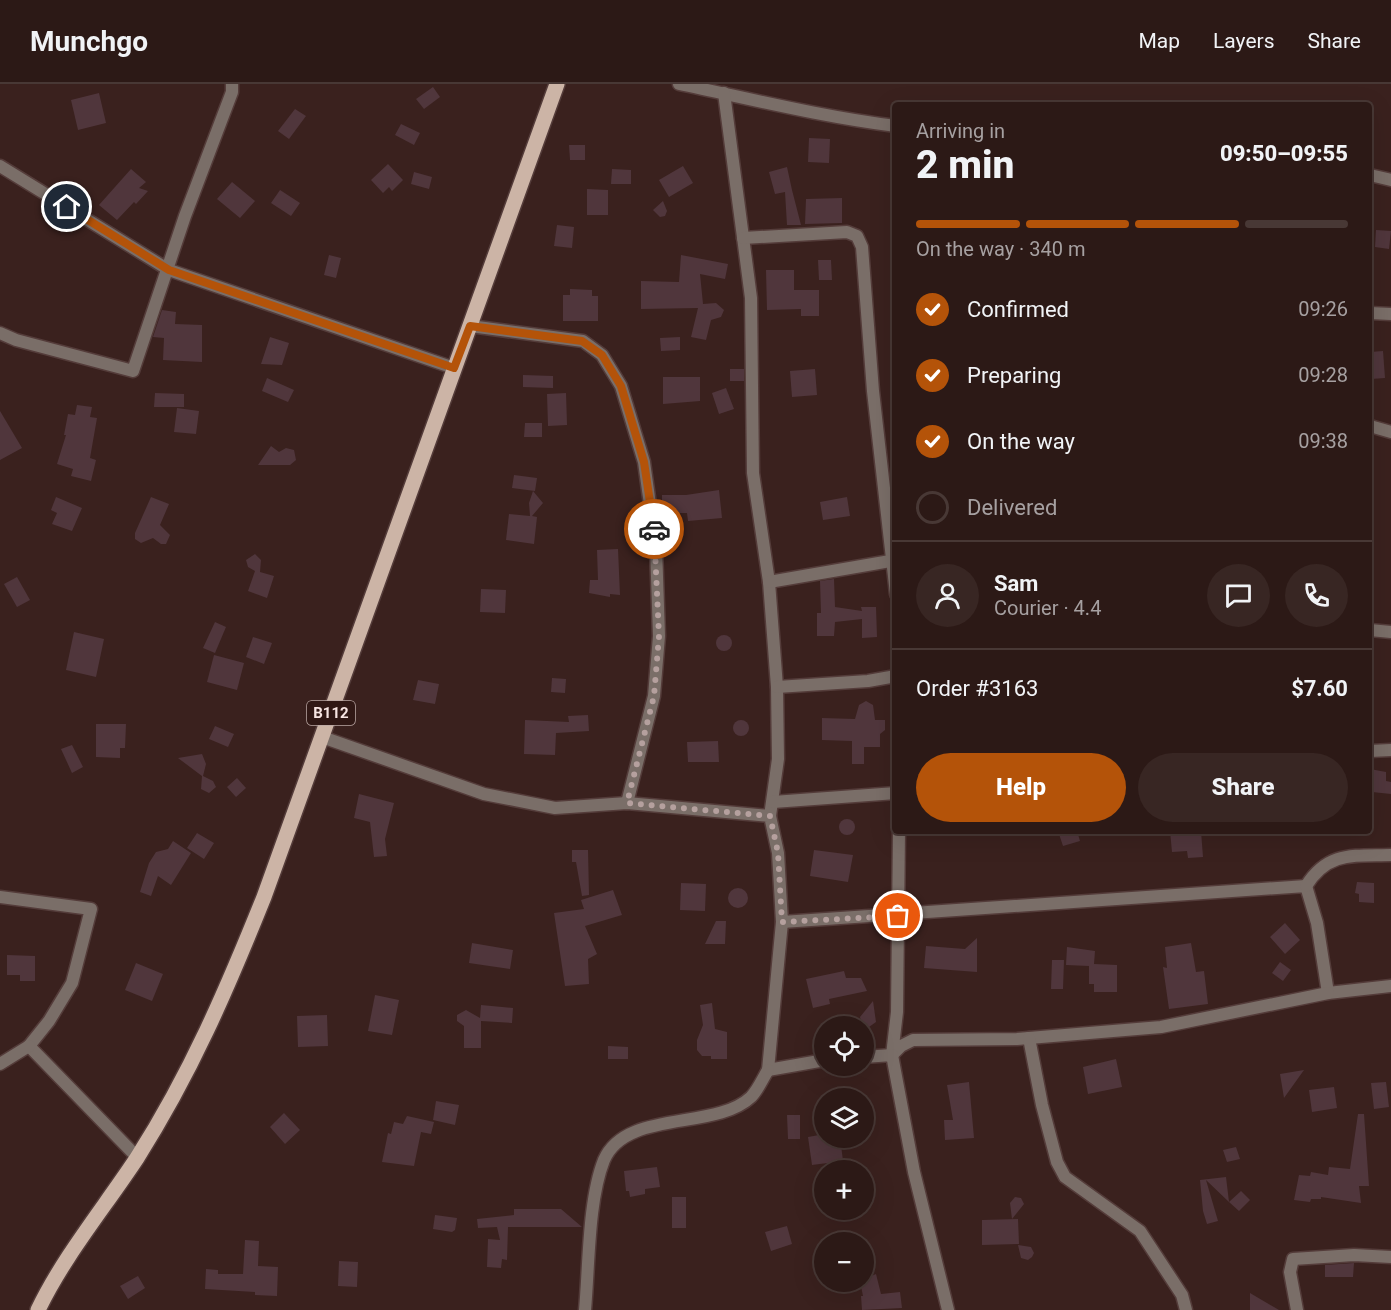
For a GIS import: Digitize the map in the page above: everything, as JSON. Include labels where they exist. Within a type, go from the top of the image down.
[{"type":"main road","name":"B112","points":[[38,1310],[66,1262],[137,1157],[178,1089],[219,1006],[264,897],[557,84]]},
{"type":"street","points":[[0,333],[16,340],[133,371],[169,270],[185,216],[232,92],[232,84]]},
{"type":"street","points":[[680,84],[836,118],[892,125]]},
{"type":"street","points":[[585,1310],[596,1191],[604,1159],[619,1140],[642,1130],[725,1110],[751,1097],[768,1070],[782,922],[778,853],[770,816],[778,759],[777,687],[769,582],[753,473],[751,298],[724,93]]},
{"type":"street","points":[[0,166],[169,270],[454,368]]},
{"type":"street","points":[[1372,175],[1391,180]]},
{"type":"street","points":[[743,238],[847,232],[857,237],[862,247],[873,391],[892,544]]},
{"type":"street","points":[[1372,313],[1391,314]]},
{"type":"street","points":[[470,326],[582,341],[602,355],[621,386],[644,462],[656,546],[659,636],[654,696],[627,803]]},
{"type":"street","points":[[1372,427],[1391,432]]},
{"type":"street","points":[[769,582],[892,560]]},
{"type":"street","points":[[1372,630],[1391,632]]},
{"type":"street","points":[[777,687],[868,681],[892,677]]},
{"type":"street","points":[[322,737],[484,794],[555,808],[627,803],[770,816]]},
{"type":"street","points":[[1372,752],[1391,750]]},
{"type":"street","points":[[773,802],[892,793]]},
{"type":"street","points":[[898,834],[897,1012],[892,1055],[914,1172],[948,1310]]},
{"type":"street","points":[[1328,993],[1317,923],[1306,886],[1315,872],[1331,859],[1391,855]]},
{"type":"street","points":[[782,922],[898,916],[1306,886]]},
{"type":"street","points":[[0,897],[91,909],[72,983],[49,1022],[29,1046],[0,1064]]},
{"type":"street","points":[[874,1056],[892,1055],[901,1046],[913,1040],[1029,1038],[1161,1027],[1328,993],[1391,986]]},
{"type":"street","points":[[1029,1038],[1042,1105],[1057,1162],[1065,1177],[1140,1231],[1182,1295],[1186,1310]]},
{"type":"street","points":[[29,1046],[137,1157]]},
{"type":"street","points":[[768,1070],[814,1062]]},
{"type":"street","points":[[1298,1310],[1290,1272],[1293,1259],[1354,1255],[1391,1257]]},
{"type":"building","points":[[433,87],[440,97],[424,109],[416,99]]},
{"type":"building","points":[[99,93],[106,123],[78,130],[71,100]]},
{"type":"building","points":[[295,109],[306,116],[289,139],[278,131]]},
{"type":"building","points":[[401,124],[420,133],[414,145],[395,135]]},
{"type":"building","points":[[809,138],[830,139],[829,163],[808,162]]},
{"type":"building","points":[[569,145],[585,145],[585,160],[570,160]]},
{"type":"building","points":[[388,164],[403,180],[392,191],[389,187],[383,193],[371,180]]},
{"type":"building","points":[[683,166],[693,183],[669,197],[659,180]]},
{"type":"building","points":[[787,167],[801,225],[787,225],[785,192],[775,194],[769,172]]},
{"type":"building","points":[[131,169],[146,182],[139,188],[148,191],[117,220],[99,205]]},
{"type":"building","points":[[612,169],[631,170],[631,184],[611,184]]},
{"type":"building","points":[[414,172],[432,177],[429,189],[411,184]]},
{"type":"building","points":[[232,182],[255,201],[240,218],[217,199]]},
{"type":"building","points":[[587,189],[608,190],[608,215],[587,215]]},
{"type":"building","points":[[280,190],[300,203],[291,216],[271,203]]},
{"type":"building","points":[[842,198],[842,223],[805,224],[806,199]]},
{"type":"building","points":[[663,201],[667,211],[665,216],[660,217],[653,210]]},
{"type":"building","points":[[557,225],[574,227],[572,248],[554,246]]},
{"type":"building","points":[[1376,230],[1391,231],[1389,249],[1375,247]]},
{"type":"building","points":[[329,255],[341,258],[336,278],[324,275]]},
{"type":"building","points":[[681,255],[728,264],[725,279],[700,274],[703,304],[716,303],[724,310],[721,317],[711,320],[706,340],[691,337],[698,308],[641,309],[641,281],[679,282]]},
{"type":"building","points":[[818,260],[831,260],[832,280],[819,280]]},
{"type":"building","points":[[766,270],[794,270],[794,290],[819,290],[819,316],[801,316],[801,309],[767,310]]},
{"type":"building","points":[[570,289],[592,290],[592,296],[598,296],[598,321],[563,321],[563,295],[570,295]]},
{"type":"building","points":[[162,310],[176,312],[175,324],[202,325],[202,362],[163,360],[164,338],[153,337]]},
{"type":"building","points":[[270,337],[289,343],[282,365],[261,364]]},
{"type":"building","points":[[680,337],[680,350],[661,351],[660,338]]},
{"type":"building","points":[[1383,351],[1385,378],[1372,379],[1372,352]]},
{"type":"building","points":[[730,369],[744,369],[744,381],[730,381]]},
{"type":"building","points":[[815,369],[817,395],[792,397],[790,371]]},
{"type":"building","points":[[523,375],[553,376],[553,388],[523,387]]},
{"type":"building","points":[[663,377],[700,377],[700,401],[663,404]]},
{"type":"building","points":[[267,378],[294,390],[288,402],[262,391]]},
{"type":"building","points":[[726,388],[734,409],[719,414],[712,393]]},
{"type":"building","points":[[155,393],[184,394],[184,407],[154,407]]},
{"type":"building","points":[[566,393],[567,425],[548,426],[547,394]]},
{"type":"building","points":[[77,405],[92,407],[90,417],[97,418],[90,458],[96,460],[91,481],[71,476],[73,469],[57,464],[66,435],[64,435],[68,414],[75,415]]},
{"type":"building","points":[[177,408],[199,411],[196,434],[174,432]]},
{"type":"building","points":[[0,411],[22,448],[0,460]]},
{"type":"building","points":[[525,423],[542,423],[542,437],[524,437]]},
{"type":"building","points":[[271,446],[279,452],[286,448],[294,450],[296,460],[290,465],[258,465]]},
{"type":"building","points":[[514,475],[537,478],[535,491],[512,488]]},
{"type":"building","points":[[719,490],[722,518],[688,521],[687,513],[662,513],[662,495],[686,495]]},
{"type":"building","points":[[533,491],[543,503],[532,516],[537,517],[534,544],[506,540],[509,514],[530,516],[529,503]]},
{"type":"building","points":[[56,497],[82,508],[72,531],[52,524],[57,513],[51,510]]},
{"type":"building","points":[[151,497],[169,504],[160,525],[170,535],[166,544],[161,544],[153,538],[141,543],[135,539],[135,533]]},
{"type":"building","points":[[847,497],[850,516],[823,520],[820,502]]},
{"type":"building","points":[[618,549],[620,595],[610,594],[610,597],[589,593],[590,580],[598,580],[597,550]]},
{"type":"building","points":[[255,554],[261,560],[260,572],[274,576],[267,598],[248,591],[255,571],[248,567],[246,560]]},
{"type":"building","points":[[17,577],[30,600],[17,607],[4,584]]},
{"type":"building","points":[[834,579],[835,607],[862,611],[861,607],[876,607],[877,637],[862,638],[862,619],[835,622],[834,636],[817,636],[817,613],[821,613],[820,581]]},
{"type":"building","points":[[481,589],[506,590],[505,613],[480,612]]},
{"type":"building","points":[[215,622],[226,627],[215,653],[203,648]]},
{"type":"building","points":[[74,632],[104,639],[96,677],[66,670]]},
{"type":"building","points":[[721,635],[727,635],[732,643],[730,649],[721,651],[716,646],[716,640]]},
{"type":"building","points":[[253,637],[272,643],[264,664],[246,657]]},
{"type":"building","points":[[214,655],[244,663],[237,690],[207,682]]},
{"type":"building","points":[[552,678],[566,679],[565,693],[551,692]]},
{"type":"building","points":[[418,680],[439,684],[435,704],[413,700]]},
{"type":"building","points":[[866,701],[873,705],[875,720],[885,720],[885,730],[880,734],[880,747],[864,747],[864,764],[852,764],[852,741],[822,740],[822,718],[855,719],[859,705]]},
{"type":"building","points":[[588,715],[589,731],[556,733],[555,755],[524,754],[525,720],[569,722],[568,716]]},
{"type":"building","points":[[738,720],[744,720],[749,728],[747,734],[738,736],[733,731],[733,725]]},
{"type":"building","points":[[96,724],[126,724],[125,748],[120,748],[120,758],[96,757]]},
{"type":"building","points":[[215,726],[234,734],[228,747],[209,739]]},
{"type":"building","points":[[718,741],[719,762],[688,762],[687,742]]},
{"type":"building","points":[[72,745],[83,767],[72,773],[61,749]]},
{"type":"building","points":[[202,754],[206,764],[203,776],[213,781],[216,787],[209,793],[201,789],[202,776],[178,758]]},
{"type":"building","points":[[1372,769],[1386,772],[1386,781],[1391,782],[1391,794],[1372,792]]},
{"type":"building","points":[[237,778],[246,788],[236,797],[227,787]]},
{"type":"building","points":[[359,794],[394,803],[385,839],[387,856],[374,857],[370,822],[354,818]]},
{"type":"building","points":[[847,819],[853,821],[855,827],[853,833],[847,835],[841,833],[839,827],[841,821]]},
{"type":"building","points":[[197,833],[214,843],[204,859],[187,848]]},
{"type":"building","points":[[1059,834],[1078,834],[1080,841],[1063,846]]},
{"type":"building","points":[[1170,834],[1201,834],[1203,857],[1188,858],[1187,851],[1172,852]]},
{"type":"building","points":[[173,841],[191,853],[171,885],[158,876],[151,896],[140,892],[149,863],[156,852],[168,849]]},
{"type":"building","points":[[572,850],[588,850],[589,895],[582,896],[576,862],[572,862]]},
{"type":"building","points":[[814,850],[853,855],[848,882],[810,876]]},
{"type":"building","points":[[1357,882],[1374,883],[1374,903],[1359,902],[1359,894],[1355,893]]},
{"type":"building","points":[[681,883],[706,884],[705,911],[680,910]]},
{"type":"building","points":[[738,888],[745,891],[748,898],[745,905],[738,908],[731,905],[728,898],[731,891]]},
{"type":"building","points":[[613,890],[622,915],[585,926],[597,954],[588,959],[589,984],[565,986],[554,913],[584,909],[581,900]]},
{"type":"building","points":[[716,921],[726,921],[725,944],[705,944]]},
{"type":"building","points":[[1285,923],[1300,940],[1285,954],[1270,937]]},
{"type":"building","points":[[977,938],[977,972],[924,968],[926,946],[965,949]]},
{"type":"building","points":[[472,943],[513,950],[510,969],[469,963]]},
{"type":"building","points":[[1191,943],[1196,972],[1204,971],[1208,1004],[1169,1009],[1163,967],[1167,968],[1165,947]]},
{"type":"building","points":[[1067,947],[1095,951],[1094,964],[1117,965],[1117,992],[1094,992],[1094,984],[1089,984],[1089,966],[1066,965]]},
{"type":"building","points":[[7,955],[35,956],[35,981],[20,981],[20,975],[7,975]]},
{"type":"building","points":[[1052,960],[1064,960],[1063,989],[1051,989]]},
{"type":"building","points":[[1280,962],[1291,970],[1283,981],[1272,973]]},
{"type":"building","points":[[136,963],[163,974],[152,1001],[125,990]]},
{"type":"building","points":[[844,971],[846,978],[861,978],[867,991],[829,999],[830,1004],[813,1008],[806,979]]},
{"type":"building","points":[[375,995],[399,1000],[392,1035],[368,1031]]},
{"type":"building","points":[[873,1001],[876,1022],[874,1023],[874,1016],[861,1016]]},
{"type":"building","points":[[712,1003],[715,1029],[727,1032],[727,1059],[711,1059],[711,1056],[702,1056],[697,1050],[697,1040],[703,1025],[700,1005]]},
{"type":"building","points":[[481,1005],[513,1008],[512,1023],[481,1021],[481,1048],[464,1048],[464,1026],[457,1021],[457,1015],[466,1010],[480,1018]]},
{"type":"building","points":[[327,1015],[328,1046],[298,1047],[297,1016]]},
{"type":"building","points":[[608,1046],[628,1047],[628,1059],[608,1059]]},
{"type":"building","points":[[1116,1059],[1122,1087],[1088,1094],[1083,1067]]},
{"type":"building","points":[[1304,1070],[1284,1098],[1280,1074]]},
{"type":"building","points":[[969,1082],[974,1138],[945,1140],[944,1120],[953,1120],[947,1085]]},
{"type":"building","points":[[1386,1082],[1389,1107],[1374,1109],[1371,1083]]},
{"type":"building","points":[[1334,1087],[1337,1108],[1312,1112],[1309,1090]]},
{"type":"building","points":[[436,1101],[459,1105],[455,1125],[433,1120]]},
{"type":"building","points":[[284,1113],[300,1130],[285,1144],[270,1127]]},
{"type":"building","points":[[1358,1114],[1364,1114],[1369,1186],[1359,1186],[1361,1203],[1321,1197],[1321,1199],[1311,1199],[1310,1202],[1294,1200],[1299,1175],[1310,1176],[1311,1172],[1328,1175],[1329,1167],[1350,1169]]},
{"type":"building","points":[[787,1115],[800,1115],[800,1139],[788,1139]]},
{"type":"building","points":[[407,1116],[434,1122],[431,1134],[421,1132],[414,1166],[382,1162],[388,1133],[391,1134],[394,1122],[403,1124]]},
{"type":"building","points":[[814,1136],[814,1148],[841,1148],[843,1160],[814,1160],[812,1165],[808,1137]]},
{"type":"building","points":[[1236,1147],[1240,1159],[1227,1162],[1223,1150]]},
{"type":"building","points":[[657,1167],[660,1187],[645,1189],[645,1194],[630,1197],[629,1191],[626,1191],[624,1171]]},
{"type":"building","points":[[1226,1177],[1229,1202],[1206,1180],[1218,1221],[1207,1224],[1203,1211],[1200,1180]]},
{"type":"building","points":[[1241,1191],[1250,1200],[1239,1211],[1229,1202]]},
{"type":"building","points":[[672,1197],[686,1197],[686,1228],[672,1228]]},
{"type":"building","points":[[1015,1197],[1021,1198],[1024,1204],[1012,1219],[1010,1203]]},
{"type":"building","points":[[514,1209],[561,1209],[582,1227],[508,1227],[507,1260],[502,1259],[501,1268],[487,1267],[488,1239],[500,1240],[497,1227],[478,1228],[477,1219],[514,1215]]},
{"type":"building","points":[[435,1215],[457,1218],[455,1230],[452,1232],[433,1229]]},
{"type":"building","points":[[1018,1219],[1019,1244],[982,1245],[982,1220]]},
{"type":"building","points":[[787,1226],[792,1244],[771,1251],[765,1232]]},
{"type":"building","points":[[245,1240],[259,1241],[258,1266],[278,1267],[277,1296],[255,1295],[255,1292],[205,1289],[206,1269],[218,1270],[218,1274],[243,1274]]},
{"type":"building","points":[[1018,1245],[1031,1247],[1034,1253],[1032,1257],[1028,1260],[1021,1258]]},
{"type":"building","points":[[339,1261],[358,1262],[357,1287],[338,1286]]},
{"type":"building","points":[[1354,1263],[1353,1277],[1325,1277],[1325,1265]]},
{"type":"building","points":[[876,1274],[881,1294],[900,1292],[902,1308],[862,1310],[862,1292],[874,1292],[874,1275]]},
{"type":"building","points":[[138,1276],[145,1288],[128,1299],[120,1286]]},
{"type":"building","points":[[1250,1293],[1279,1310],[1250,1310]]},
{"type":"way so far","points":[[654,529],[659,636],[654,696],[627,803],[770,816],[778,853],[782,922],[898,916]]},
{"type":"route","points":[[67,207],[169,270],[454,368],[470,326],[582,341],[602,355],[621,386],[644,462],[654,529]]}]
